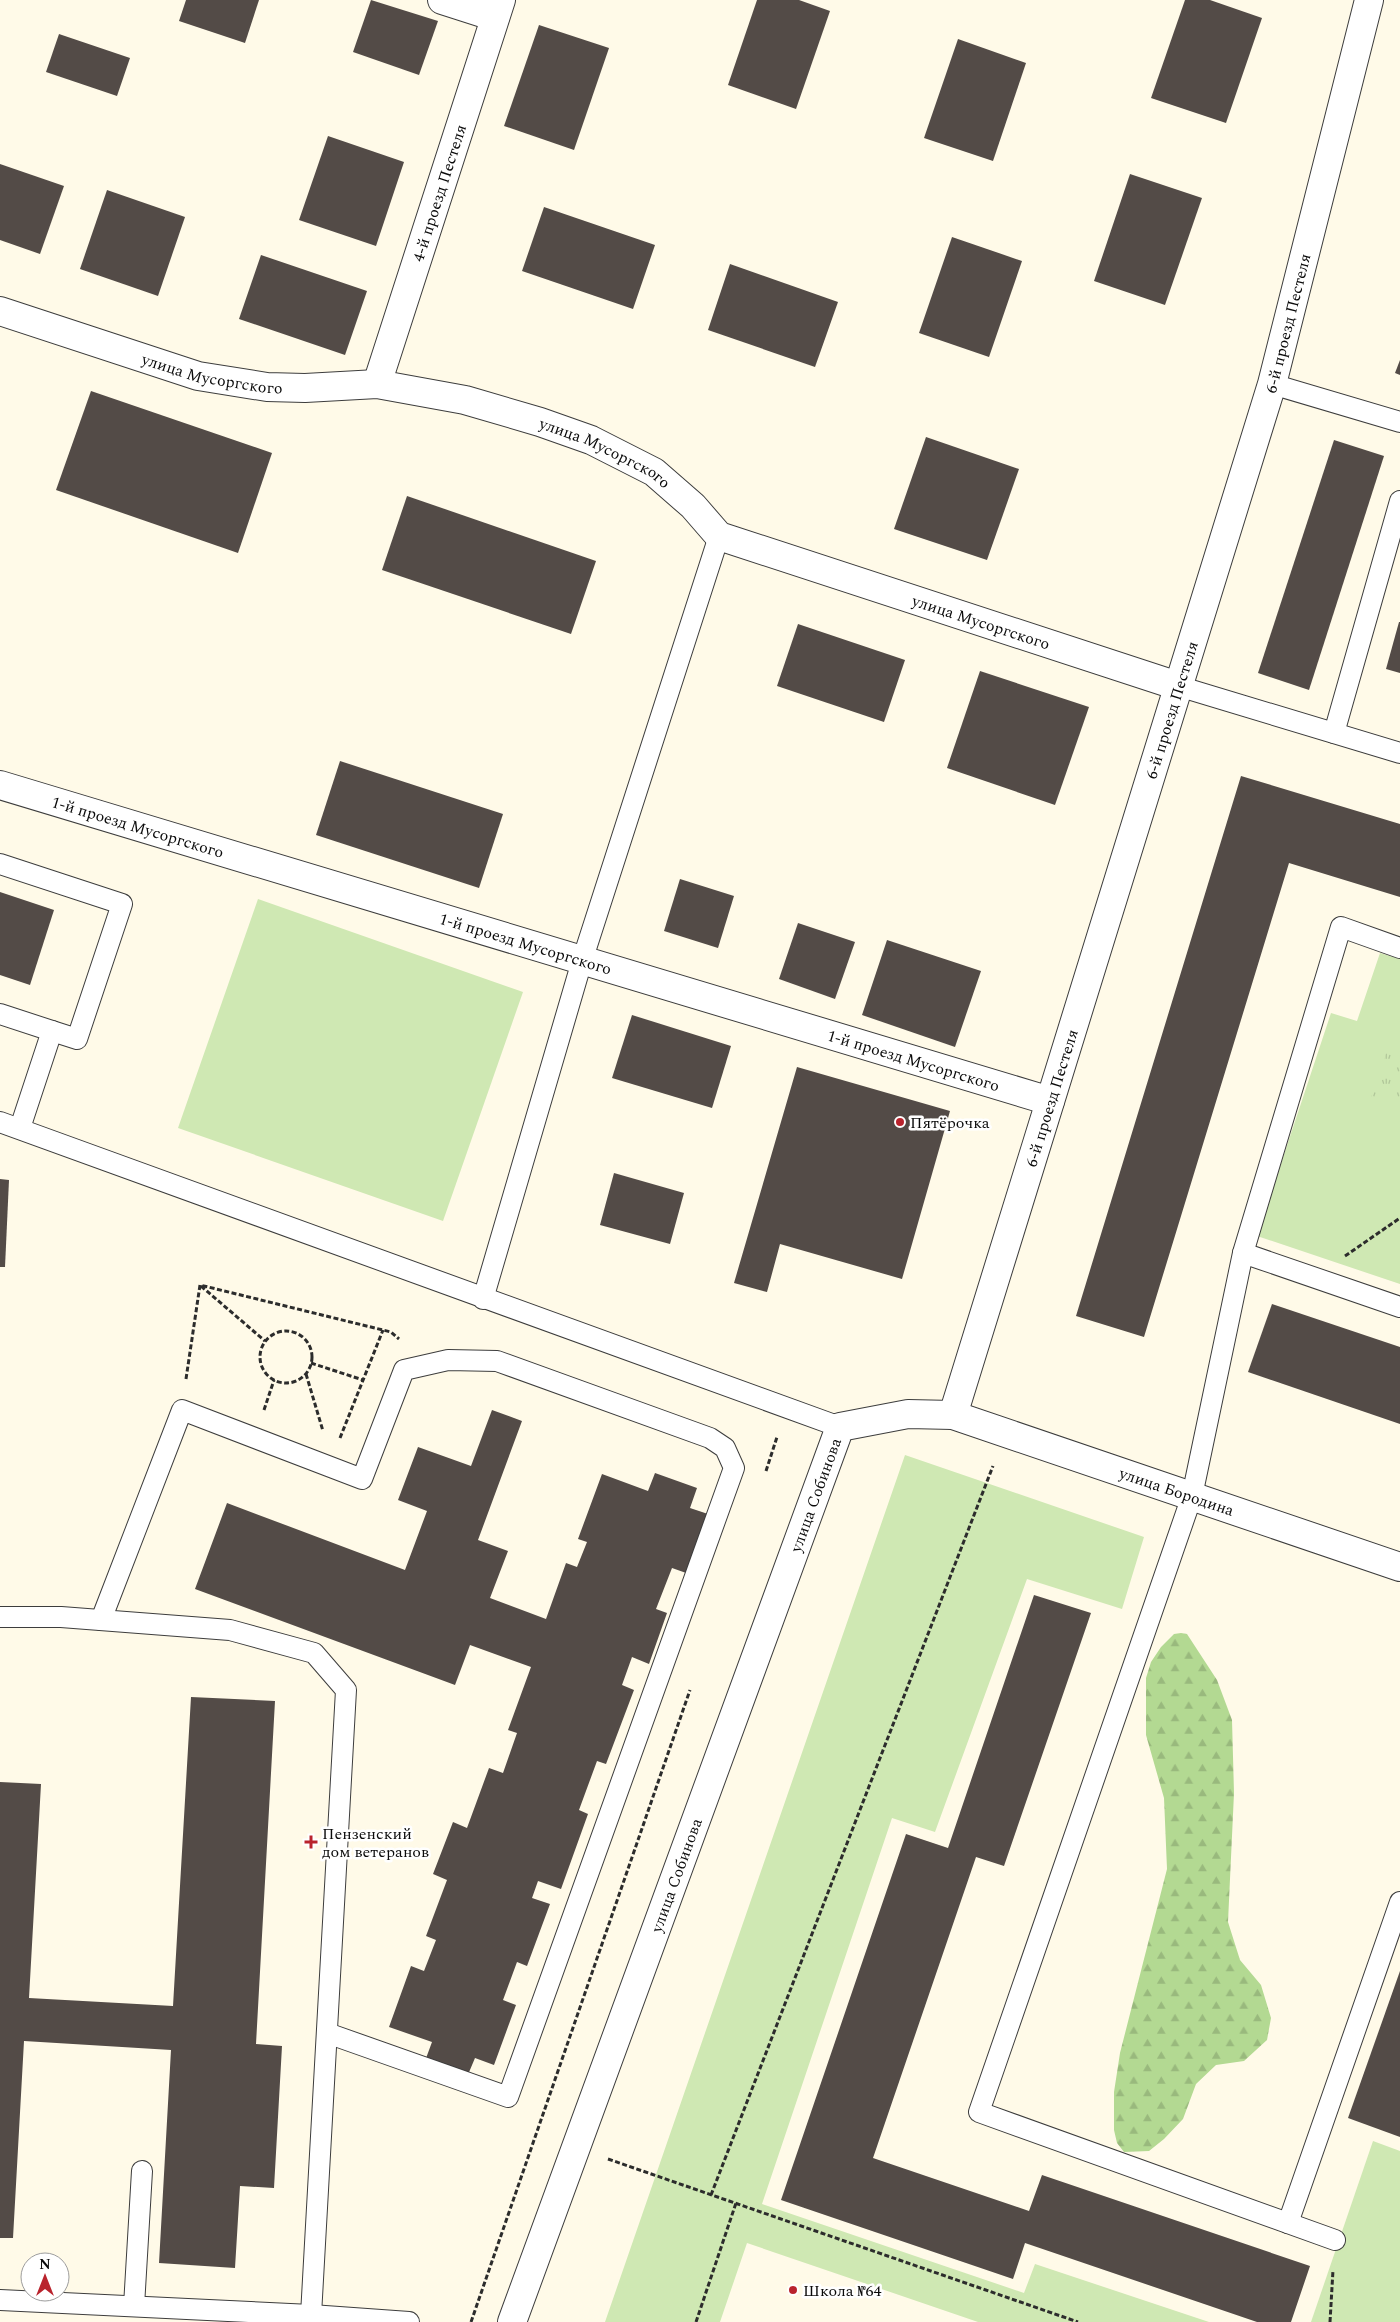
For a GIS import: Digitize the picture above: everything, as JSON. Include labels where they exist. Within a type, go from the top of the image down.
[{"type":"street","points":[[442,0],[498,8]]},
{"type":"street","name":"6-й проезд Пестеля","points":[[953,1416],[1272,384],[1369,0]]},
{"type":"street","name":"4-й проезд Пестеля","points":[[377,384],[498,8]]},
{"type":"street","name":"улица Мусоргского","points":[[0,311],[198,376],[267,388],[377,384],[465,400],[591,440],[654,472],[693,506],[719,536],[1178,686]]},
{"type":"street","name":"1-й проезд Мусоргского","points":[[0,785],[1050,1101]]},
{"type":"street","name":"улица Бородина","points":[[840,1427],[908,1414],[953,1416],[1400,1567]]},
{"type":"street","name":"улица Собинова","points":[[512,2322],[840,1427]]},
{"type":"lane","points":[[1272,384],[1400,422]]},
{"type":"lane","points":[[1334,732],[1400,501]]},
{"type":"lane","points":[[483,1299],[582,961],[719,536]]},
{"type":"lane","points":[[1178,686],[1400,753]]},
{"type":"lane","points":[[0,864],[122,904],[77,1039],[0,1014]]},
{"type":"lane","points":[[1336,2240],[979,2112],[1192,1496],[1243,1253],[1341,927],[1400,948]]},
{"type":"lane","points":[[20,1128],[52,1031]]},
{"type":"lane","points":[[0,1122],[483,1299],[840,1427]]},
{"type":"lane","points":[[1243,1253],[1400,1307]]},
{"type":"lane","points":[[100,1620],[182,1410],[362,1479],[404,1370],[448,1360],[498,1362],[710,1438],[725,1448],[734,1468],[508,2097],[327,2033]]},
{"type":"lane","points":[[0,1617],[61,1617],[230,1630],[314,1653],[346,1690],[312,2315]]},
{"type":"lane","points":[[1288,2223],[1400,1902]]},
{"type":"lane","points":[[134,2306],[142,2171]]},
{"type":"lane","points":[[0,2300],[312,2315],[409,2322]]},
{"type":"path","points":[[1314,1278],[1400,1218]]},
{"type":"path","points":[[200,1285],[391,1332],[426,1365]]},
{"type":"path","points":[[200,1285],[265,1341]]},
{"type":"path","points":[[182,1410],[200,1285]]},
{"type":"path","points":[[328,1447],[339,1442],[383,1330]]},
{"type":"path","points":[[287,1331],[295,1333],[308,1343],[312,1350],[311,1363],[306,1374],[291,1382],[274,1380],[266,1374],[260,1358],[265,1341],[279,1332],[287,1331]]},
{"type":"path","points":[[311,1363],[396,1391]]},
{"type":"path","points":[[306,1374],[335,1469]]},
{"type":"path","points":[[764,1474],[787,1408]]},
{"type":"path","points":[[711,2195],[1005,1434]]},
{"type":"path","points":[[471,2322],[693,1682]]},
{"type":"path","points":[[575,2147],[1078,2322]]},
{"type":"path","points":[[696,2322],[736,2203]]},
{"type":"path","points":[[1330,2322],[1336,2240]]},
{"type":"green space","points":[[258,899],[523,992],[443,1221],[178,1128]]},
{"type":"green space","points":[[1380,953],[1400,959],[1400,1284],[1257,1236],[1331,1013],[1357,1021]]},
{"type":"green space","points":[[1389,1044],[1400,1048],[1400,1107],[1371,1098]]},
{"type":"green space","points":[[905,1455],[1144,1537],[1122,1609],[1027,1579],[935,1832],[892,1818],[762,2204],[1024,2293],[1035,2264],[1209,2322],[978,2322],[747,2243],[720,2322],[605,2322]]},
{"type":"green space","points":[[1174,1634],[1187,1634],[1217,1680],[1232,1720],[1234,1793],[1228,1922],[1240,1960],[1261,1985],[1271,2018],[1267,2040],[1244,2061],[1216,2065],[1196,2084],[1183,2119],[1164,2139],[1149,2151],[1124,2152],[1117,2143],[1114,2130],[1114,2092],[1120,2053],[1167,1869],[1164,1798],[1146,1735],[1146,1678],[1151,1662],[1161,1647]]},
{"type":"green space","points":[[1373,2141],[1400,2151],[1400,2322],[1311,2322]]},
{"type":"building","points":[[186,0],[259,0],[245,43],[179,21]]},
{"type":"building","points":[[371,0],[438,21],[419,75],[353,52]]},
{"type":"building","points":[[757,0],[799,0],[830,11],[796,109],[728,85]]},
{"type":"building","points":[[1185,0],[1210,0],[1262,18],[1226,123],[1151,98]]},
{"type":"building","points":[[539,25],[609,48],[574,150],[504,126]]},
{"type":"building","points":[[59,34],[130,58],[117,96],[46,72]]},
{"type":"building","points":[[958,39],[1026,63],[993,161],[924,138]]},
{"type":"building","points":[[328,136],[404,162],[376,246],[299,220]]},
{"type":"building","points":[[0,164],[64,186],[40,254],[0,240]]},
{"type":"building","points":[[1130,174],[1202,198],[1165,305],[1094,281]]},
{"type":"building","points":[[107,190],[185,217],[158,296],[80,269]]},
{"type":"building","points":[[544,207],[655,245],[633,309],[522,271]]},
{"type":"building","points":[[952,237],[1022,261],[989,357],[919,333]]},
{"type":"building","points":[[261,255],[367,291],[345,355],[239,319]]},
{"type":"building","points":[[730,264],[838,302],[815,367],[708,330]]},
{"type":"building","points":[[1400,360],[1400,375],[1395,373]]},
{"type":"building","points":[[91,391],[272,453],[238,553],[56,490]]},
{"type":"building","points":[[926,437],[1019,469],[987,560],[894,529]]},
{"type":"building","points":[[1334,440],[1384,456],[1309,690],[1258,673]]},
{"type":"building","points":[[407,496],[596,561],[571,634],[382,570]]},
{"type":"building","points":[[1400,622],[1400,673],[1386,669]]},
{"type":"building","points":[[798,624],[905,660],[884,722],[777,686]]},
{"type":"building","points":[[980,671],[1089,707],[1055,805],[947,768]]},
{"type":"building","points":[[340,761],[503,814],[479,888],[316,835]]},
{"type":"building","points":[[1241,776],[1400,824],[1400,897],[1289,863],[1144,1337],[1076,1316]]},
{"type":"building","points":[[680,879],[734,896],[718,948],[664,931]]},
{"type":"building","points":[[0,892],[54,910],[30,985],[0,975]]},
{"type":"building","points":[[798,923],[855,942],[835,999],[779,979]]},
{"type":"building","points":[[887,940],[981,971],[955,1047],[862,1015]]},
{"type":"building","points":[[632,1015],[731,1046],[712,1108],[612,1078]]},
{"type":"building","points":[[797,1067],[950,1111],[902,1279],[780,1244],[767,1292],[734,1283]]},
{"type":"building","points":[[614,1173],[684,1193],[670,1244],[600,1225]]},
{"type":"building","points":[[0,1179],[9,1180],[5,1267],[0,1267]]},
{"type":"building","points":[[1272,1304],[1400,1347],[1400,1424],[1248,1372]]},
{"type":"building","points":[[492,1410],[522,1421],[478,1540],[508,1551],[490,1598],[546,1619],[566,1563],[577,1567],[587,1542],[578,1539],[602,1474],[648,1491],[655,1473],[697,1488],[690,1508],[708,1514],[689,1574],[672,1568],[656,1609],[667,1613],[649,1664],[632,1657],[622,1685],[634,1690],[606,1764],[597,1761],[579,1810],[588,1814],[561,1889],[538,1881],[532,1898],[550,1904],[527,1966],[517,1962],[503,2000],[516,2005],[494,2065],[475,2058],[467,2077],[425,2061],[432,2042],[389,2027],[411,1966],[424,1971],[436,1940],[426,1936],[447,1880],[433,1874],[453,1822],[467,1828],[489,1768],[503,1773],[517,1733],[508,1730],[531,1667],[470,1645],[455,1685],[195,1589],[227,1503],[405,1570],[427,1511],[398,1500],[418,1447],[471,1466]]},
{"type":"building","points":[[1034,1595],[1091,1613],[1004,1866],[976,1857],[873,2158],[1029,2211],[1042,2175],[1310,2266],[1291,2322],[1257,2322],[1025,2243],[1013,2279],[781,2200],[906,1834],[948,1848]]},
{"type":"building","points":[[191,1697],[275,1701],[256,2044],[282,2046],[274,2188],[240,2186],[235,2268],[159,2263],[171,2050],[24,2041],[13,2238],[0,2238],[0,1782],[41,1784],[29,1998],[173,2006]]},
{"type":"building","points":[[1400,1971],[1400,2137],[1348,2118]]},
{"type":"place","name":"Пятёрочка","points":[[900,1122]]},
{"type":"place","name":"Пензенский дом ветеранов","points":[[311,1842]]},
{"type":"place","name":"Школа №64","points":[[793,2290]]}]
